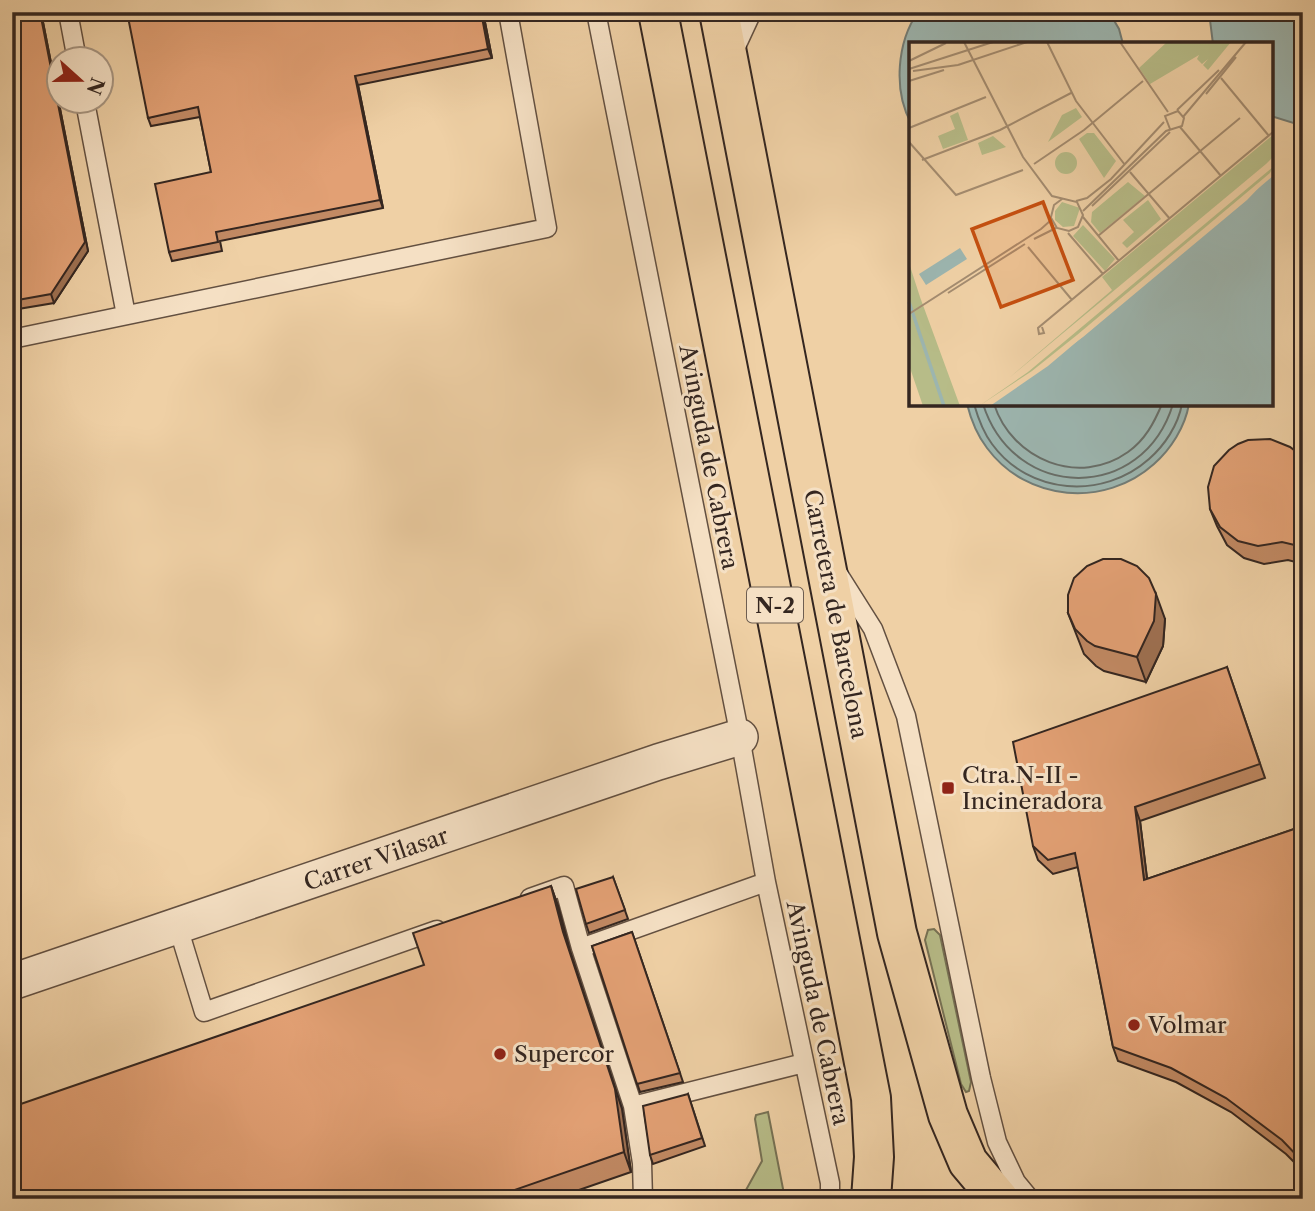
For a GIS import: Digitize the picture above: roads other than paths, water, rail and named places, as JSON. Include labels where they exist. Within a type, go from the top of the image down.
[{"type":"main road","name":"N-2","points":[[658,12],[868,1086],[874,1157],[871,1199]]},
{"type":"main road","name":"Carretera de Barcelona","points":[[719,12],[897,933],[948,1115],[968,1162],[999,1199]]},
{"type":"street","name":"Carrer Vilasar","points":[[12,982],[658,762],[740,737]]},
{"type":"lane","points":[[68,12],[74,46]]},
{"type":"lane","points":[[12,339],[547,228],[508,12]]},
{"type":"lane","name":"Avinguda de Cabrera","points":[[596,12],[740,737],[766,882],[830,1183],[830,1199]]},
{"type":"lane","points":[[729,62],[752,12]]},
{"type":"lane","points":[[88,116],[126,315]]},
{"type":"lane","points":[[824,555],[847,585],[873,629],[906,716],[981,1078],[997,1142],[1016,1182],[1030,1199]]},
{"type":"lane","points":[[581,948],[766,882]]},
{"type":"lane","points":[[513,904],[564,886],[581,948],[633,1106],[642,1163],[643,1199]]},
{"type":"lane","points":[[178,927],[204,1012],[449,926]]},
{"type":"lane","points":[[633,1106],[804,1063]]},
{"type":"water","points":[[918,12],[1109,12],[1119,29],[1122,42],[909,42],[909,119],[902,96],[900,66],[911,24]]},
{"type":"water","points":[[1209,12],[1303,12],[1303,126],[1273,117],[1273,42],[1213,42]]},
{"type":"water","points":[[968,406],[1188,406],[1176,437],[1154,464],[1113,488],[1090,493],[1067,493],[1044,488],[1023,479],[1004,466],[987,448],[972,422]]},
{"type":"place","name":"Ctra.N-II - Incineradora","points":[[948,788]]},
{"type":"place","name":"Volmar","points":[[1134,1025]]},
{"type":"place","name":"Supercor","points":[[500,1054]]}]
